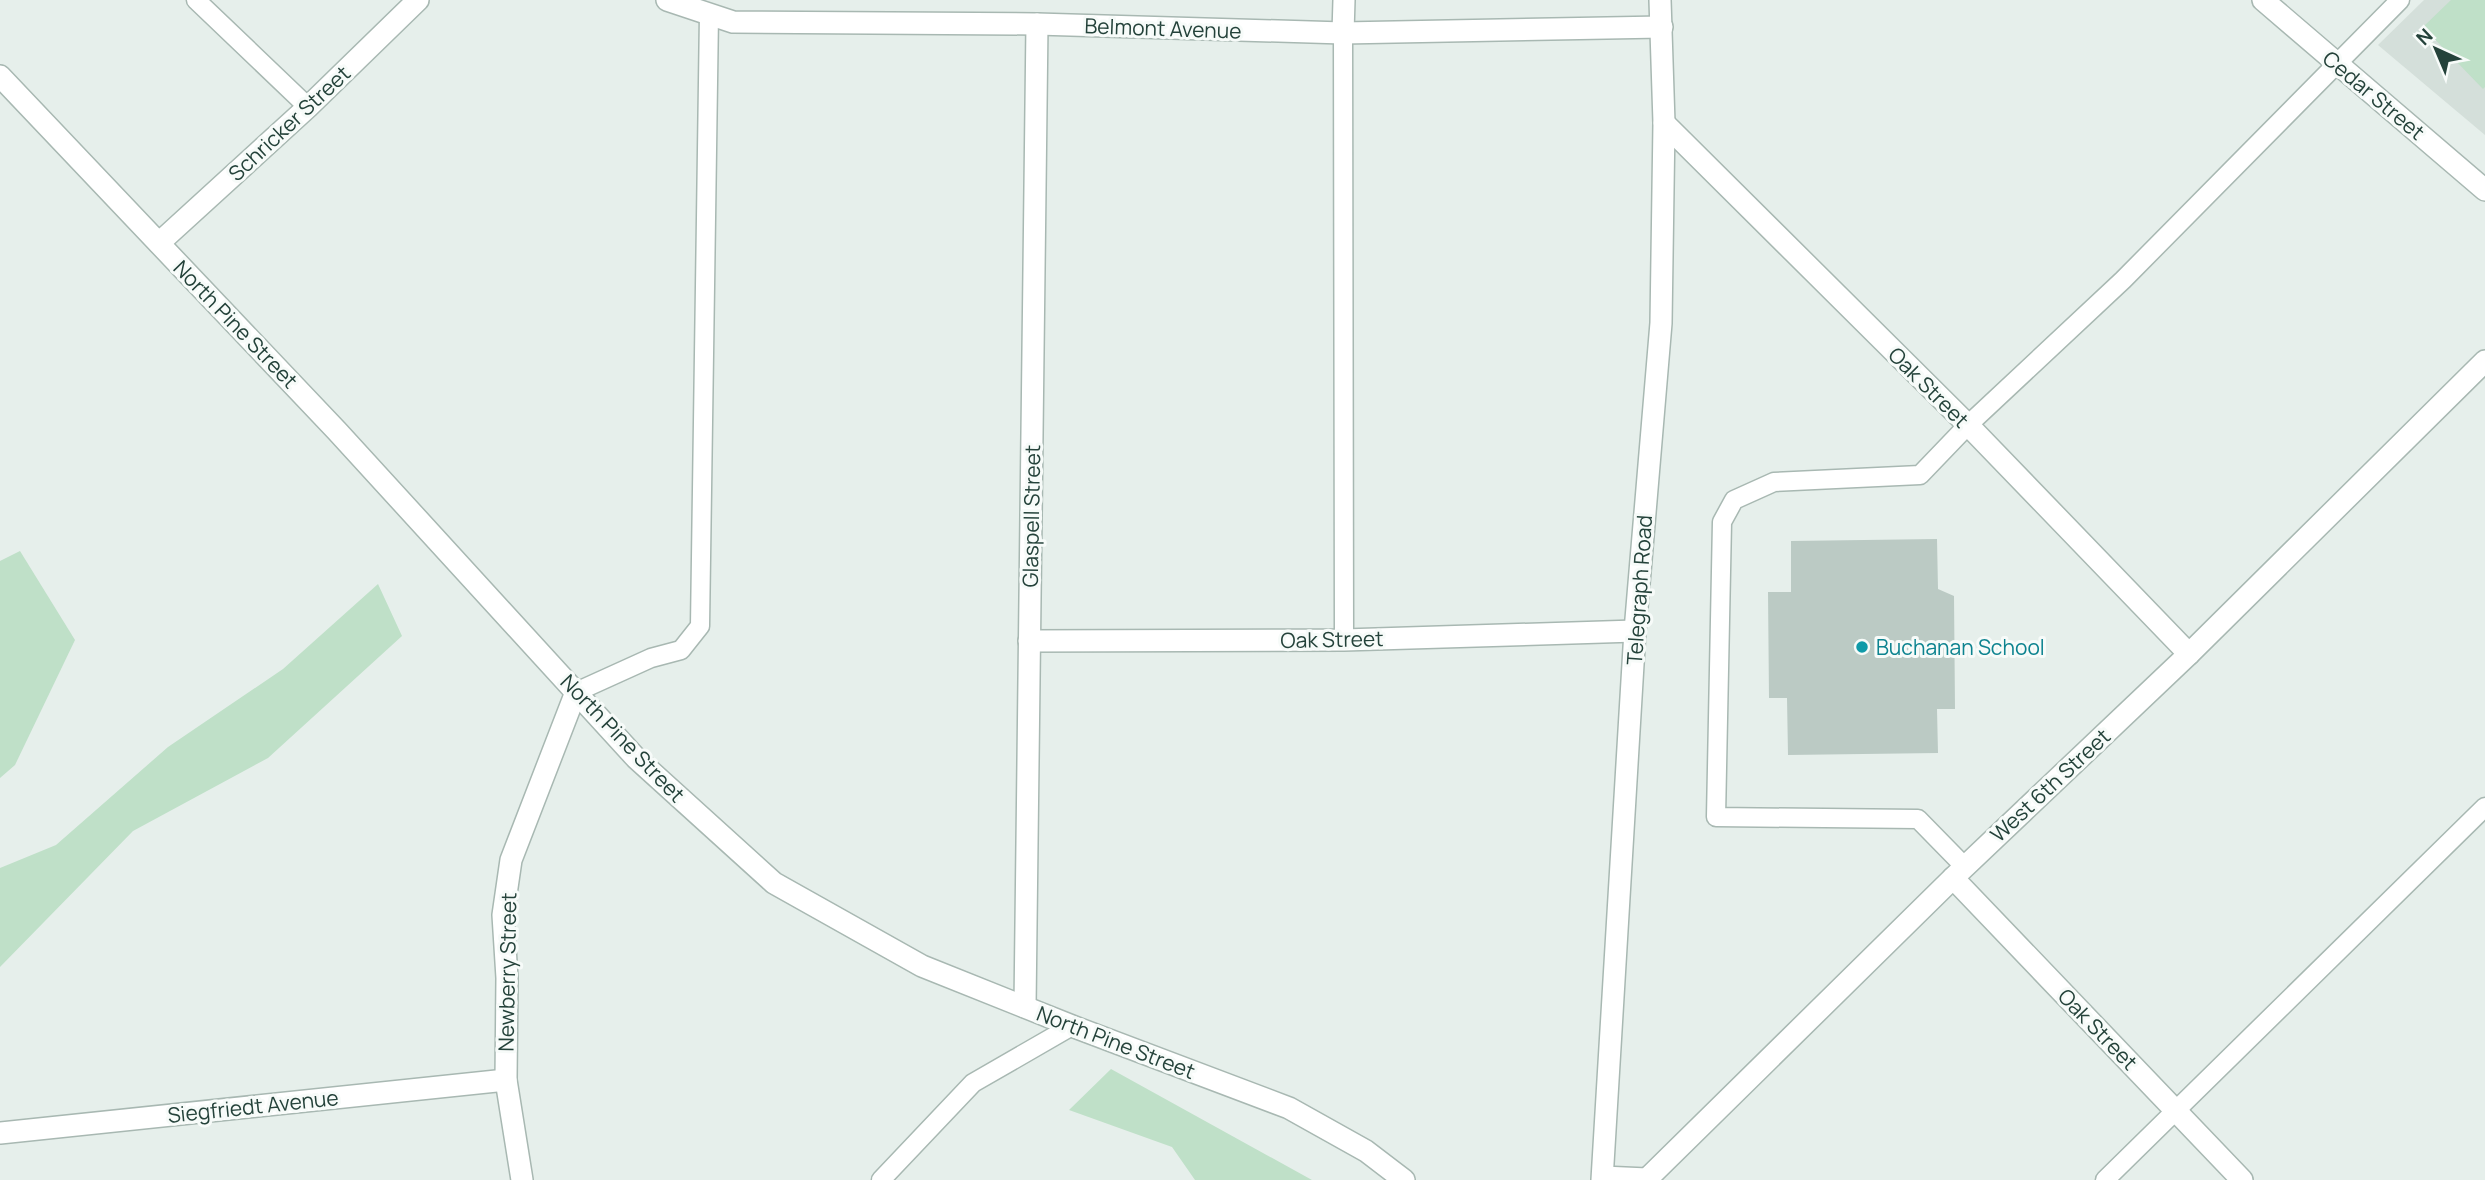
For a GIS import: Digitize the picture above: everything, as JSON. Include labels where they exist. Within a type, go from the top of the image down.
[{"type":"street","name":"Schricker Street","points":[[159,243],[308,107],[418,0]]},
{"type":"street","name":"Belmont Avenue","points":[[667,0],[733,22],[1037,24],[1343,33],[1662,27]]},
{"type":"street","points":[[1343,33],[1344,0]]},
{"type":"street","name":"Telegraph Road","points":[[1602,1179],[1635,631],[1661,323],[1664,123],[1661,0]]},
{"type":"street","name":"Cedar Street","points":[[2263,0],[2485,190]]},
{"type":"street","name":"Glaspell Street","points":[[1025,1007],[1037,24]]},
{"type":"street","name":"North Pine Street","points":[[0,76],[347,441],[636,758],[775,883],[922,966],[1289,1108],[1366,1152],[1404,1180]]},
{"type":"street","name":"Oak Street","points":[[1664,123],[1968,425],[2189,654]]},
{"type":"street","name":"West 6th Street","points":[[1602,1179],[1647,1179],[1959,872],[2189,654],[2485,361]]},
{"type":"street","name":"Oak Street","points":[[1029,641],[1344,640],[1635,631]]},
{"type":"street","name":"Newberry Street","points":[[522,1180],[506,1080],[507,978],[503,915],[511,860],[576,692]]},
{"type":"street","name":"Oak Street","points":[[1959,872],[2242,1180]]},
{"type":"street","name":"Siegfriedt Avenue","points":[[0,1133],[506,1080]]},
{"type":"lane","points":[[196,0],[308,107]]},
{"type":"lane","points":[[1959,872],[1919,819],[1716,817],[1722,522],[1734,500],[1774,482],[1920,475],[1968,425],[2123,280],[2400,0]]},
{"type":"lane","points":[[576,692],[651,658],[681,650],[699,626],[709,14]]},
{"type":"lane","points":[[1343,33],[1344,640]]},
{"type":"lane","points":[[2105,1180],[2485,807]]},
{"type":"lane","points":[[881,1180],[973,1083],[1072,1026]]},
{"type":"shaded area","points":[[2424,0],[2485,0],[2485,135],[2378,45]]},
{"type":"green space","points":[[2451,0],[2485,0],[2483,89],[2423,27]]},
{"type":"green space","points":[[20,551],[75,640],[15,765],[0,778],[0,561]]},
{"type":"green space","points":[[378,584],[402,636],[268,758],[133,831],[0,967],[0,868],[56,845],[168,747],[283,669]]},
{"type":"green space","points":[[1111,1069],[1312,1180],[1195,1180],[1172,1147],[1069,1110]]},
{"type":"building","name":"Buchanan School","points":[[1937,539],[1938,589],[1954,596],[1955,709],[1937,709],[1938,753],[1788,755],[1787,698],[1769,698],[1768,592],[1791,592],[1791,541]]},
{"type":"place","name":"Buchanan School","points":[[1862,647]]}]
